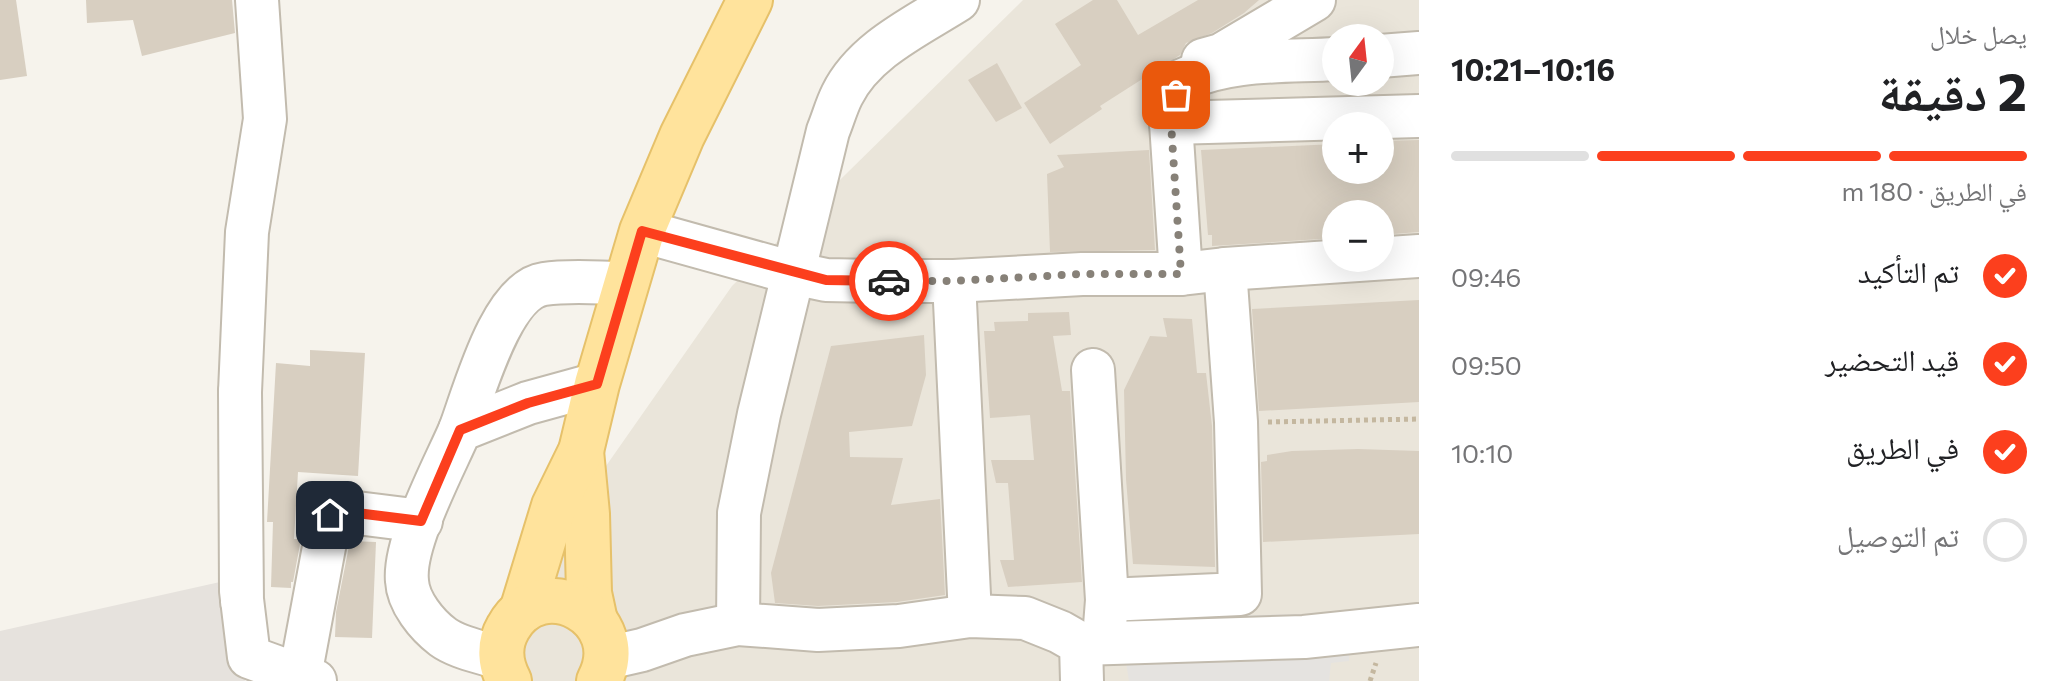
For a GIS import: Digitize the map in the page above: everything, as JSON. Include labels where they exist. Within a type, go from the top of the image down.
[{"type":"main road","points":[[492,675],[505,632],[522,611],[554,506],[581,451],[625,283],[642,231],[682,136],[750,0]]},
{"type":"main road","points":[[581,451],[587,514],[589,593],[600,653]]},
{"type":"main road","points":[[522,611],[540,603],[560,601],[580,607],[600,653]]},
{"type":"street","points":[[257,0],[265,119],[247,232],[240,392],[242,602],[249,657],[308,679],[330,515],[341,511],[421,521]]},
{"type":"street","points":[[738,624],[739,513],[759,414],[828,131],[843,94],[862,66],[958,0]]},
{"type":"street","points":[[1181,274],[1171,123],[1176,95],[1183,80],[1194,65],[1221,55],[1314,0]]},
{"type":"street","points":[[1394,55],[1419,53]]},
{"type":"street","points":[[1183,80],[1224,66],[1322,60]]},
{"type":"street","points":[[1171,123],[1419,116]]},
{"type":"street","points":[[642,231],[826,280],[954,281],[1082,274],[1181,274],[1419,256]]},
{"type":"street","points":[[1107,600],[1240,594],[1236,422],[1225,269]]},
{"type":"street","points":[[954,281],[970,616]]},
{"type":"street","points":[[492,675],[422,617],[406,583],[409,554],[503,319],[518,298],[541,284],[625,283]]},
{"type":"street","points":[[1089,656],[1107,600],[1093,370]]},
{"type":"street","points":[[460,430],[528,403],[597,384]]},
{"type":"street","points":[[600,653],[642,650],[685,635],[738,624],[818,630],[899,626],[970,616],[1025,618],[1089,656],[1419,625]]},
{"type":"path","points":[[1236,422],[1419,419]]},
{"type":"shaded area","points":[[1023,0],[1419,0],[1419,681],[501,681],[494,626],[732,286]]},
{"type":"shaded area","points":[[220,582],[245,681],[0,681],[0,631]]},
{"type":"shaded area","points":[[1350,613],[1349,661],[1331,663],[1329,681],[1129,681],[1119,618]]},
{"type":"building","points":[[0,0],[16,0],[27,76],[0,80]]},
{"type":"building","points":[[86,0],[232,0],[235,33],[142,56],[133,20],[87,23]]},
{"type":"building","points":[[1093,0],[1117,0],[1138,35],[1198,0],[1259,0],[1212,33],[1186,43],[1180,55],[1100,106],[1102,109],[1050,144],[1024,103],[1081,65],[1055,24]]},
{"type":"building","points":[[997,63],[1022,108],[996,122],[968,80]]},
{"type":"building","points":[[1419,140],[1419,232],[1394,234],[1394,200],[1322,200],[1322,239],[1212,246],[1212,235],[1208,235],[1201,150],[1322,145],[1322,184],[1394,184],[1394,141]]},
{"type":"building","points":[[1149,150],[1155,250],[1050,252],[1047,174],[1064,167],[1057,155]]},
{"type":"building","points":[[1419,300],[1419,402],[1259,411],[1252,309]]},
{"type":"building","points":[[1069,312],[1071,335],[1053,336],[1062,391],[1070,391],[1082,582],[1008,587],[1000,560],[1014,560],[1008,483],[996,483],[991,460],[1034,460],[1030,415],[990,418],[984,331],[995,331],[994,322],[1028,321],[1028,313]]},
{"type":"building","points":[[1163,318],[1192,319],[1197,373],[1206,373],[1212,426],[1215,567],[1133,564],[1126,479],[1124,390],[1150,336],[1167,337]]},
{"type":"building","points":[[924,335],[926,375],[912,426],[849,432],[850,457],[903,458],[891,505],[940,499],[945,595],[897,602],[818,606],[775,603],[771,573],[831,346]]},
{"type":"building","points":[[310,350],[365,353],[358,476],[298,472],[294,539],[301,539],[293,582],[291,588],[271,587],[273,522],[267,522],[276,363],[310,366]]},
{"type":"building","points":[[1358,449],[1419,451],[1419,534],[1263,542],[1261,462],[1267,461],[1267,455]]},
{"type":"building","points":[[350,541],[376,542],[372,638],[335,637],[336,612]]},
{"type":"way so far","points":[[889,281],[1181,274],[1171,123],[1176,95]]},
{"type":"route","points":[[330,515],[341,511],[421,521],[460,430],[528,403],[597,384],[642,231],[826,280],[889,281]]}]
